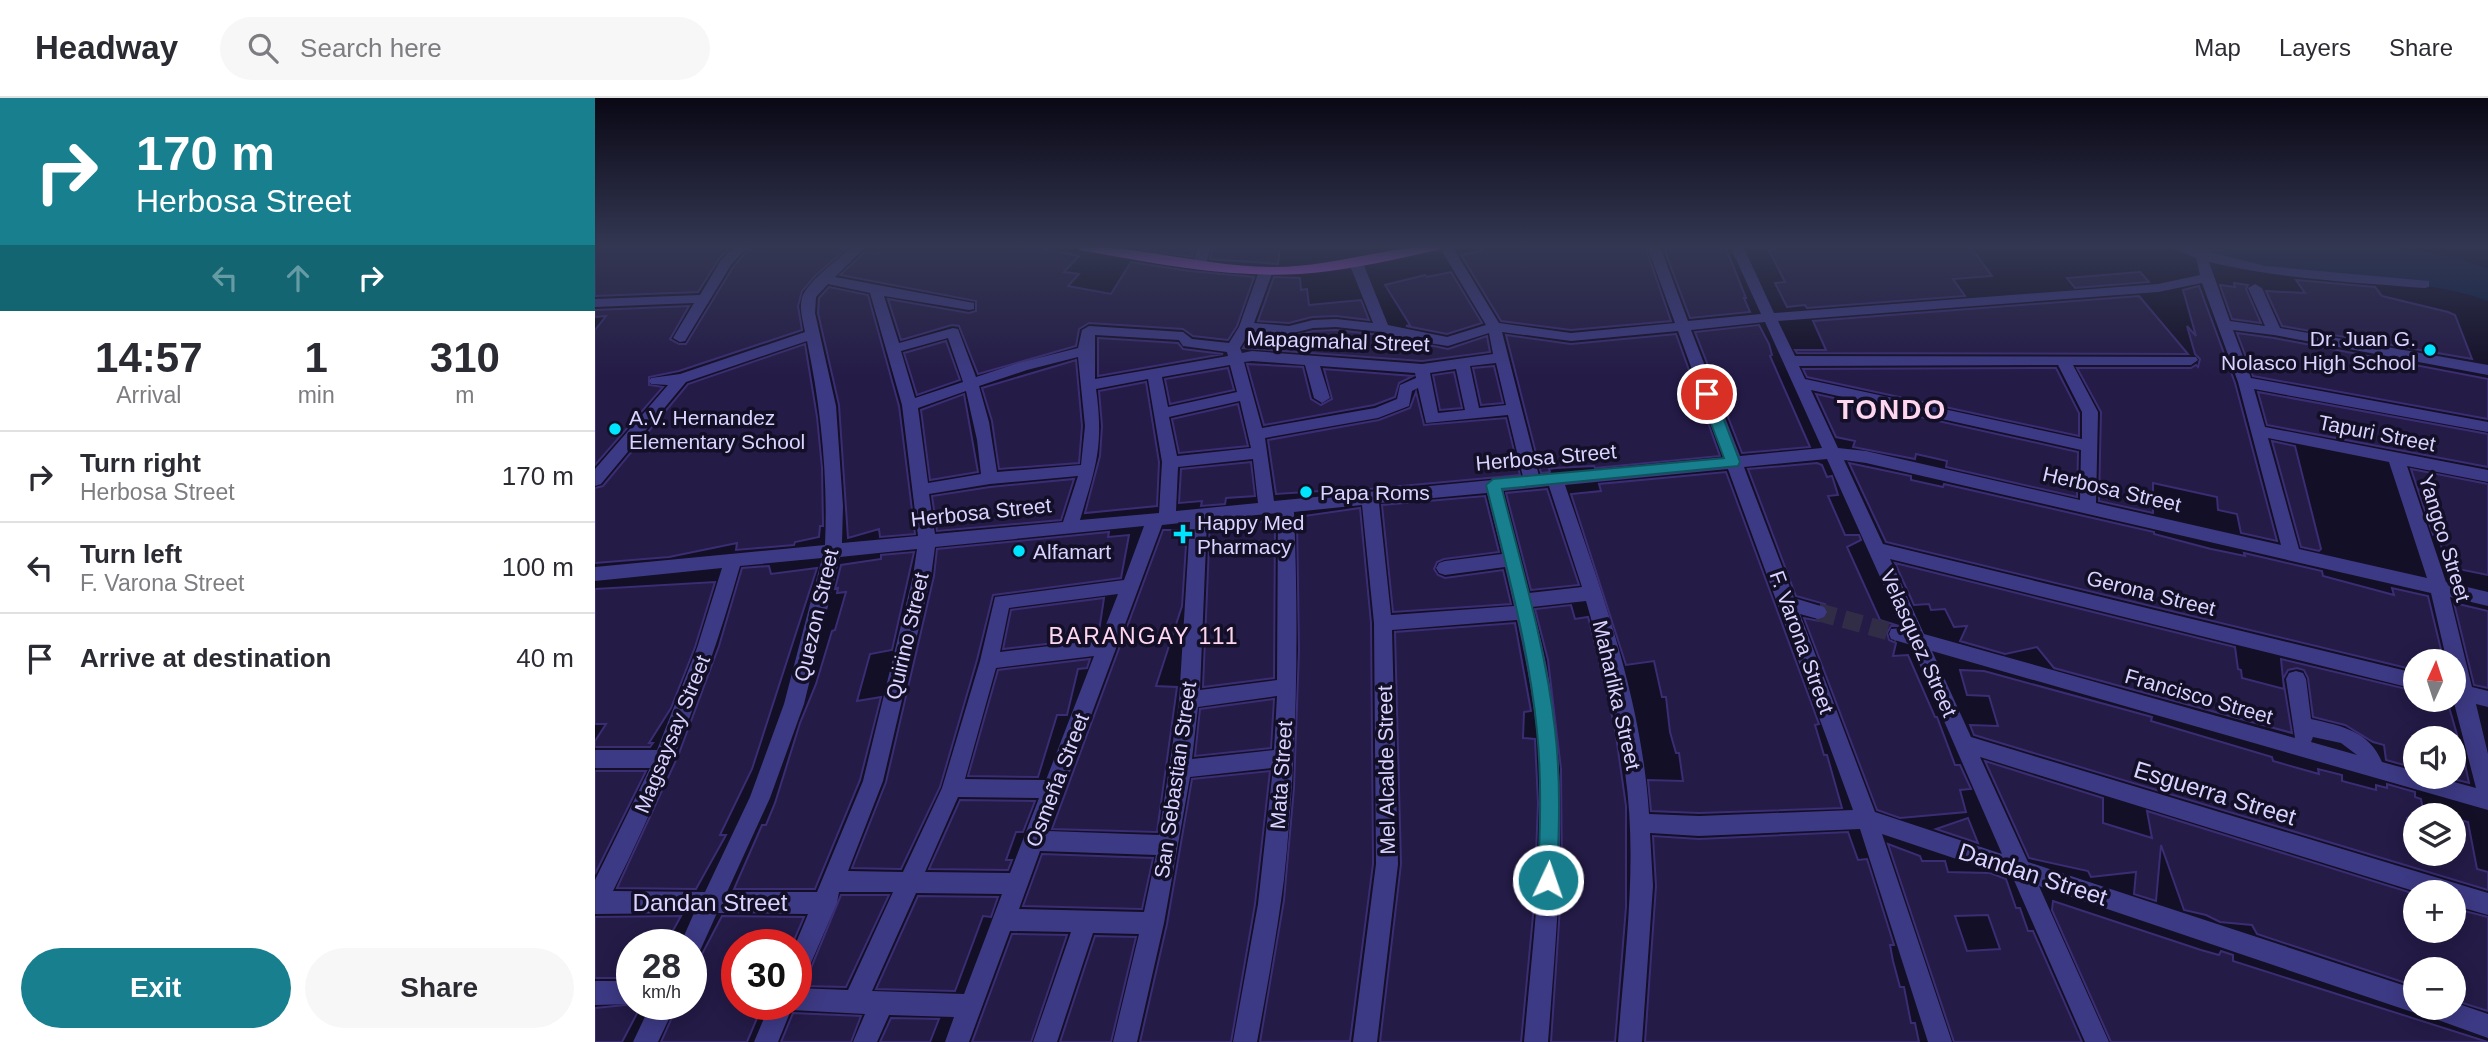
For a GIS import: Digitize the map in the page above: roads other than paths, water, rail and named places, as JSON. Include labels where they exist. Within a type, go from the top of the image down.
[{"type":"street","points":[[680,338],[709,290]]},
{"type":"street","name":"Quezon Street","points":[[698,929],[760,798],[794,704],[834,550],[835,506],[828,406],[808,313],[809,297],[815,290]]},
{"type":"street","points":[[876,290],[969,306]]},
{"type":"street","name":"Quirino Street","points":[[812,934],[873,781],[922,576],[927,541],[909,405],[876,290]]},
{"type":"street","points":[[1070,526],[1094,430],[1086,351],[1086,335],[1089,330],[1183,336],[1188,343],[1234,354],[1259,290]]},
{"type":"street","points":[[1367,290],[1383,328]]},
{"type":"street","points":[[1472,290],[1494,327],[1532,481]]},
{"type":"street","name":"F. Varona Street","points":[[1669,290],[1867,819],[1940,1042]]},
{"type":"street","name":"Velasquez Street","points":[[1757,290],[1877,549],[1908,637],[1965,744],[2097,1042]]},
{"type":"street","points":[[1246,327],[1289,330],[1313,324],[1336,323],[1383,328],[1409,336],[1448,342],[1494,327],[1571,337],[1770,318],[2131,290]]},
{"type":"street","points":[[2211,290],[2245,382],[2292,554]]},
{"type":"street","points":[[2256,290],[2274,331]]},
{"type":"street","points":[[595,303],[703,299]]},
{"type":"street","points":[[2224,325],[2274,331],[2488,370]]},
{"type":"street","points":[[893,349],[953,332],[972,383],[986,439],[990,478]]},
{"type":"street","points":[[656,381],[681,379],[811,334]]},
{"type":"street","points":[[909,405],[1023,366],[1086,351]]},
{"type":"street","name":"Mapagmahal Street","points":[[1090,385],[1154,374],[1234,354],[1312,362],[1366,363],[1423,374],[1462,361],[1503,357]]},
{"type":"street","name":"Mata Street","points":[[1234,354],[1247,395],[1266,489],[1276,507],[1289,600],[1284,758],[1271,888],[1245,1042]]},
{"type":"street","points":[[2063,360],[2090,412],[2088,506]]},
{"type":"street","points":[[1789,361],[2191,360]]},
{"type":"street","points":[[1462,361],[1473,414]]},
{"type":"street","points":[[1312,362],[1322,398]]},
{"type":"street","name":"Osmeña Street","points":[[957,1042],[1107,647],[1162,517],[1170,462],[1154,374]]},
{"type":"street","points":[[1256,434],[1378,413],[1404,402],[1405,388],[1423,374],[1431,419],[1514,409]]},
{"type":"street","points":[[595,480],[681,379]]},
{"type":"street","points":[[2245,382],[2488,427]]},
{"type":"street","points":[[1800,383],[2089,446]]},
{"type":"street","points":[[1162,412],[1247,395]]},
{"type":"street","name":"Tapuri Street","points":[[2258,431],[2488,476]]},
{"type":"street","points":[[1170,462],[1258,453]]},
{"type":"street","name":"Herbosa Street","points":[[597,576],[733,559],[1831,453],[1866,457],[2088,506],[2488,599]]},
{"type":"street","name":"Yangco Street","points":[[2396,458],[2439,589],[2450,649]]},
{"type":"street","points":[[920,490],[990,478],[1086,470]]},
{"type":"street","name":"Maharlika Street","points":[[1555,480],[1593,593],[1623,701],[1636,774],[1642,886],[1630,1042]]},
{"type":"street","points":[[1493,485],[1524,607],[1546,729],[1551,811],[1536,1042]]},
{"type":"street","name":"Mel Alcalde Street","points":[[1365,1042],[1387,864],[1383,623],[1370,498]]},
{"type":"street","name":"San Sebastian Street","points":[[1125,1042],[1153,923],[1181,769],[1189,700],[1199,514]]},
{"type":"street","name":"Gerona Street","points":[[1877,549],[2403,678]]},
{"type":"street","name":"Magsaysay Street","points":[[595,902],[634,828],[663,759],[716,622],[733,559]]},
{"type":"street","points":[[1445,568],[1512,559]]},
{"type":"street","points":[[855,1002],[952,788],[989,661],[1001,602],[1131,586]]},
{"type":"street","points":[[1383,623],[1524,607],[1593,593]]},
{"type":"street","points":[[1788,604],[1818,612]]},
{"type":"street","name":"Francisco Street","points":[[1908,637],[2488,801]]},
{"type":"street","points":[[989,661],[1107,647]]},
{"type":"street","points":[[2296,679],[2307,750]]},
{"type":"street","points":[[1189,700],[1287,687]]},
{"type":"street","points":[[2466,694],[2488,699]]},
{"type":"street","name":"Yangco Street","points":[[2464,712],[2488,796]]},
{"type":"street","points":[[2302,726],[2358,742],[2370,753],[2375,769]]},
{"type":"street","name":"Esguerra Street","points":[[1965,744],[2410,880]]},
{"type":"street","points":[[1181,769],[1284,758]]},
{"type":"street","points":[[595,759],[663,759]]},
{"type":"street","points":[[952,788],[1053,789]]},
{"type":"street","name":"Dandan Street","points":[[1639,823],[1699,826],[1867,819],[2403,997]]},
{"type":"street","points":[[1034,841],[1168,845]]},
{"type":"street","points":[[834,881],[1017,884]]},
{"type":"street","name":"Esguerra Street","points":[[2466,897],[2488,904]]},
{"type":"street","name":"Dandan Street","points":[[595,902],[826,902]]},
{"type":"street","points":[[1003,920],[1153,923]]},
{"type":"street","points":[[1045,1042],[1085,923]]},
{"type":"street","points":[[595,993],[616,993]]},
{"type":"street","points":[[812,1001],[971,1006]]},
{"type":"street","points":[[866,1042],[882,1003]]},
{"type":"street","points":[[2466,1019],[2488,1026]]},
{"type":"street","points":[[646,1042],[656,1020]]},
{"type":"street","points":[[766,1042],[775,1020]]},
{"type":"water","points":[[2448,290],[2488,290],[2488,301]]},
{"type":"tunnel","points":[[1818,612],[1898,634]]},
{"type":"place","name":"Dr. Juan G. Nolasco High School","points":[[2430,350]]},
{"type":"place","name":"A.V. Hernandez Elementary School","points":[[615,429]]},
{"type":"place","name":"Papa Roms","points":[[1306,492]]},
{"type":"place","name":"Happy Med Pharmacy","points":[[1183,534]]},
{"type":"place","name":"Alfamart","points":[[1019,551]]},
{"type":"district","name":"TONDO","points":[[1892,409]]},
{"type":"district","name":"BARANGAY 111","points":[[1144,636]]}]
